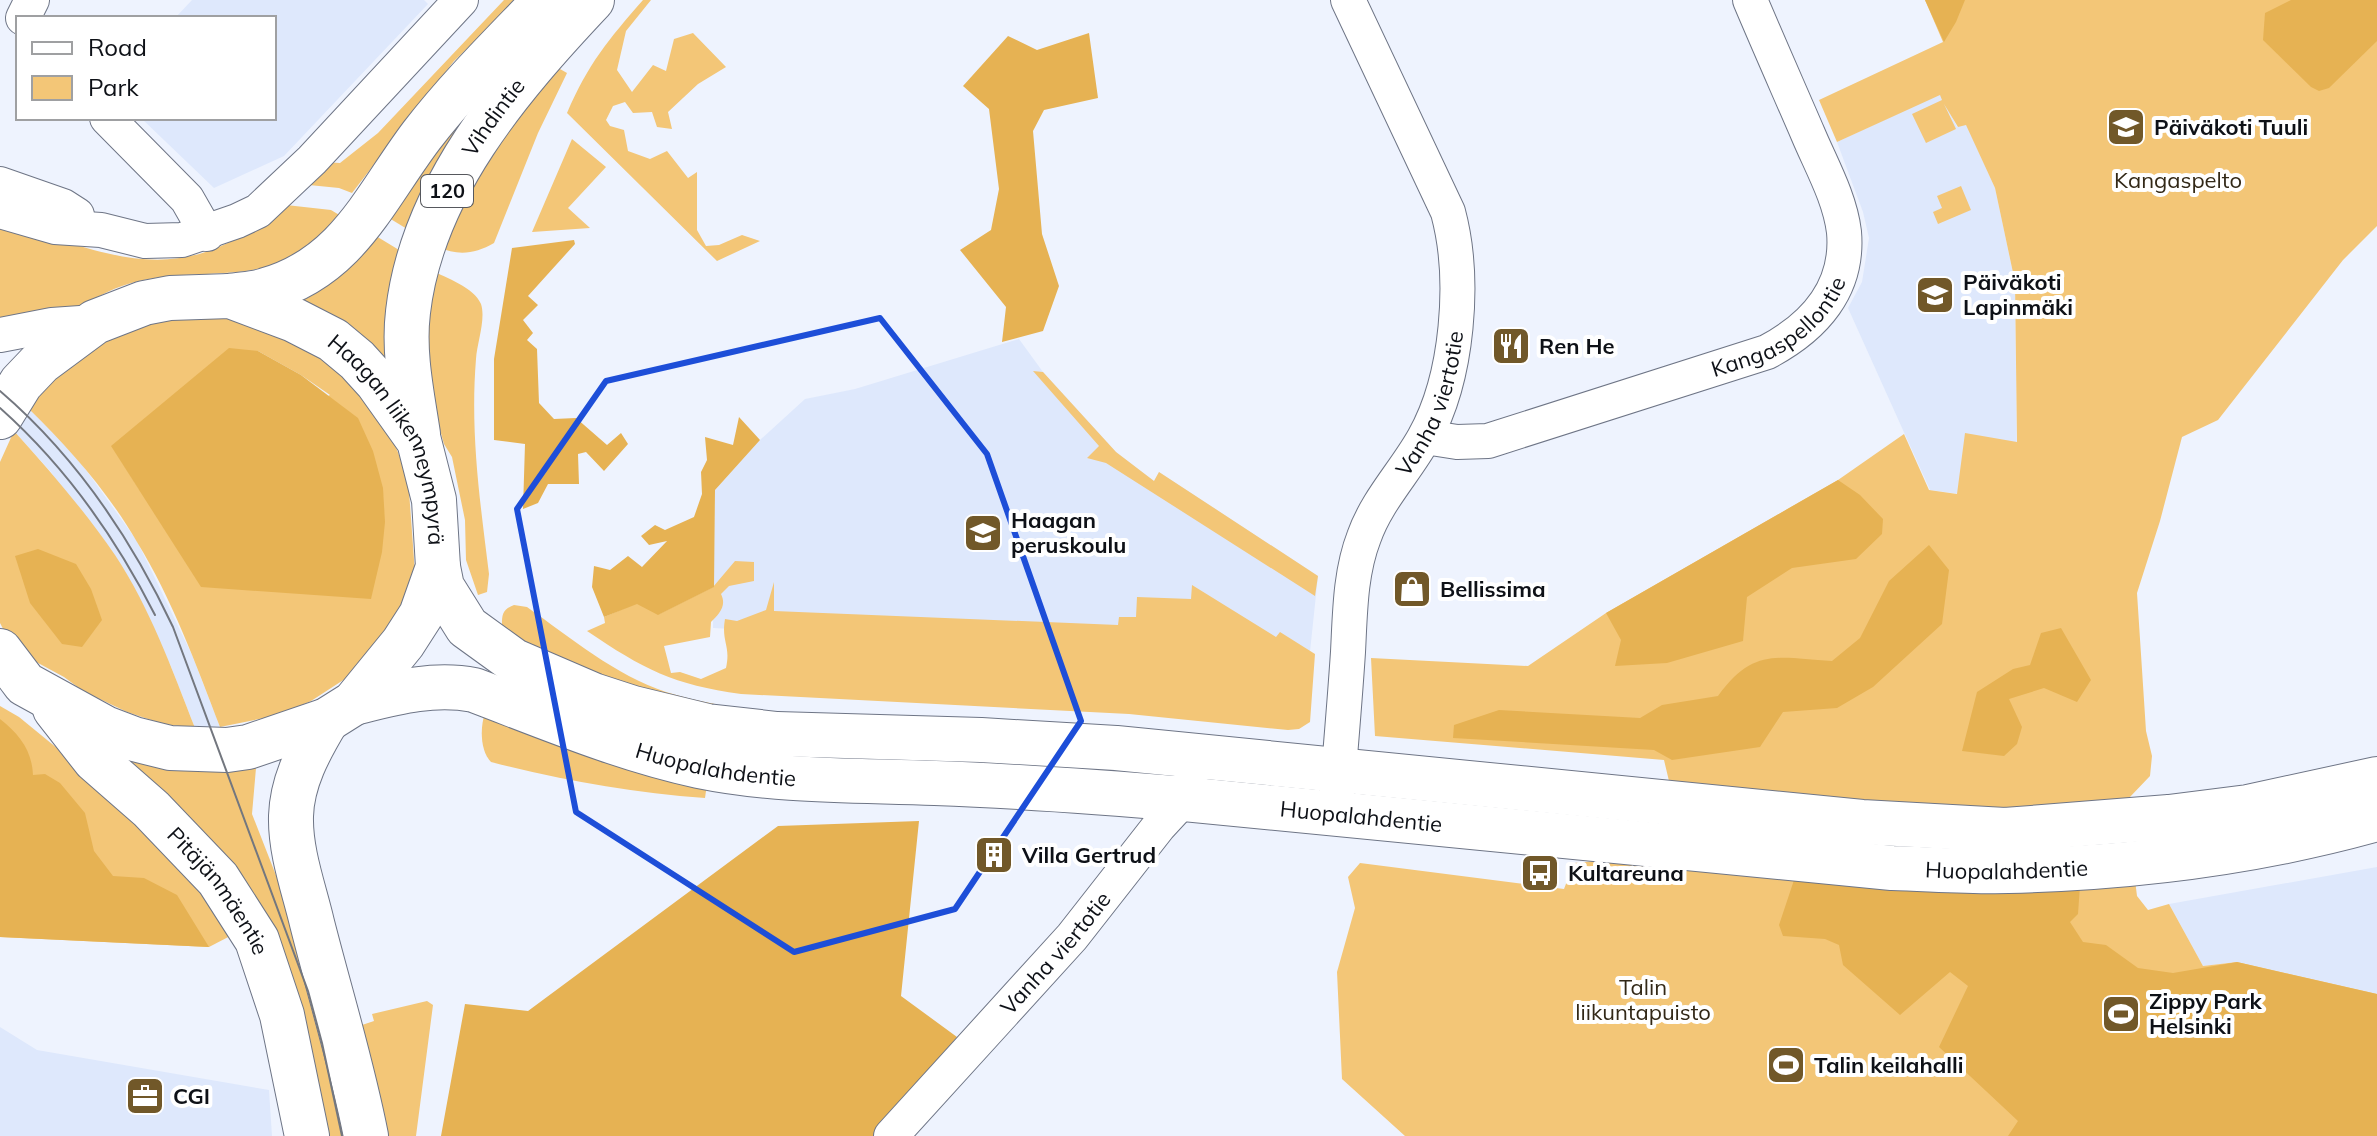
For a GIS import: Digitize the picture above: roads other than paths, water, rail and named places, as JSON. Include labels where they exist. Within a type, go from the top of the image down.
[{"type":"main road","name":"Vihdintie","points":[[230,296],[265,291],[292,280],[342,247],[421,136],[460,89],[545,0]]},
{"type":"main road","name":"Vihdintie","points":[[419,441],[407,347],[408,315],[420,250],[459,169],[493,114],[592,0]]},
{"type":"main road","name":"Haagan liikenneympyrä","points":[[0,417],[21,383],[41,362],[95,322],[144,303],[170,298],[230,296],[294,320],[333,340],[357,360],[377,382],[419,441],[434,500],[438,567],[421,615],[403,643],[340,712]]},
{"type":"main road","name":"Huopalahdentie","points":[[438,567],[442,587],[467,627],[486,644],[514,661],[547,677],[633,708],[707,726],[777,734],[996,741],[1201,756],[1862,822],[2005,830],[2169,817],[2248,807],[2377,779]]},
{"type":"main road","points":[[17,676],[105,728],[170,748],[227,750],[248,747],[340,712]]},
{"type":"main road","name":"Pitäjänmäentie","points":[[17,676],[95,760],[151,809],[218,879],[257,940],[282,1015],[307,1136]]},
{"type":"main road","name":"Huopalahdentie","points":[[340,712],[398,692],[451,686],[474,690],[621,746],[741,773],[795,778],[996,785],[1184,799],[1892,868],[2005,871],[2116,866],[2259,848],[2377,819]]},
{"type":"main road","points":[[340,712],[302,765],[292,801],[291,818],[299,876],[366,1136]]},
{"type":"street","name":"Vanha viertotie","points":[[1335,814],[1353,578],[1363,538],[1385,496],[1425,437],[1444,393],[1455,330],[1455,242],[1448,212],[1348,0]]},
{"type":"street","name":"Kangaspellontie","points":[[1425,437],[1457,442],[1488,441],[1767,352],[1790,340],[1830,299],[1840,273],[1844,232],[1835,198],[1750,0]]},
{"type":"street","points":[[0,211],[55,227],[101,230],[145,241],[182,240],[207,234],[258,211],[312,160],[451,4]]},
{"type":"street","points":[[109,120],[187,199],[207,234]]},
{"type":"street","points":[[0,184],[63,206],[101,230]]},
{"type":"street","points":[[0,335],[52,325],[95,322]]},
{"type":"street","name":"Vanha viertotie","points":[[891,1136],[1072,937],[1184,799],[1201,756]]},
{"type":"tram line","points":[[0,391],[53,443],[99,500],[139,562],[173,627],[308,991],[342,1136]]},
{"type":"tram line","points":[[0,408],[46,454],[87,504],[123,558],[155,615]]},
{"type":"place","name":"Päiväkoti Tuuli","points":[[2126,127]]},
{"type":"place","name":"Päiväkoti Lapinmäki","points":[[1935,295]]},
{"type":"place","name":"Ren He","points":[[1511,346]]},
{"type":"place","name":"Haagan peruskoulu","points":[[983,533]]},
{"type":"place","name":"Bellissima","points":[[1412,589]]},
{"type":"place","name":"Villa Gertrud","points":[[994,855]]},
{"type":"place","name":"Kultareuna","points":[[1540,873]]},
{"type":"place","name":"Zippy Park Helsinki","points":[[2121,1014]]},
{"type":"place","name":"Talin keilahalli","points":[[1786,1065]]},
{"type":"place","name":"CGI","points":[[145,1096]]},
{"type":"park label","name":"Kangaspelto","points":[[2178,180]]},
{"type":"park label","name":"Talin liikuntapuisto","points":[[1643,1000]]}]
